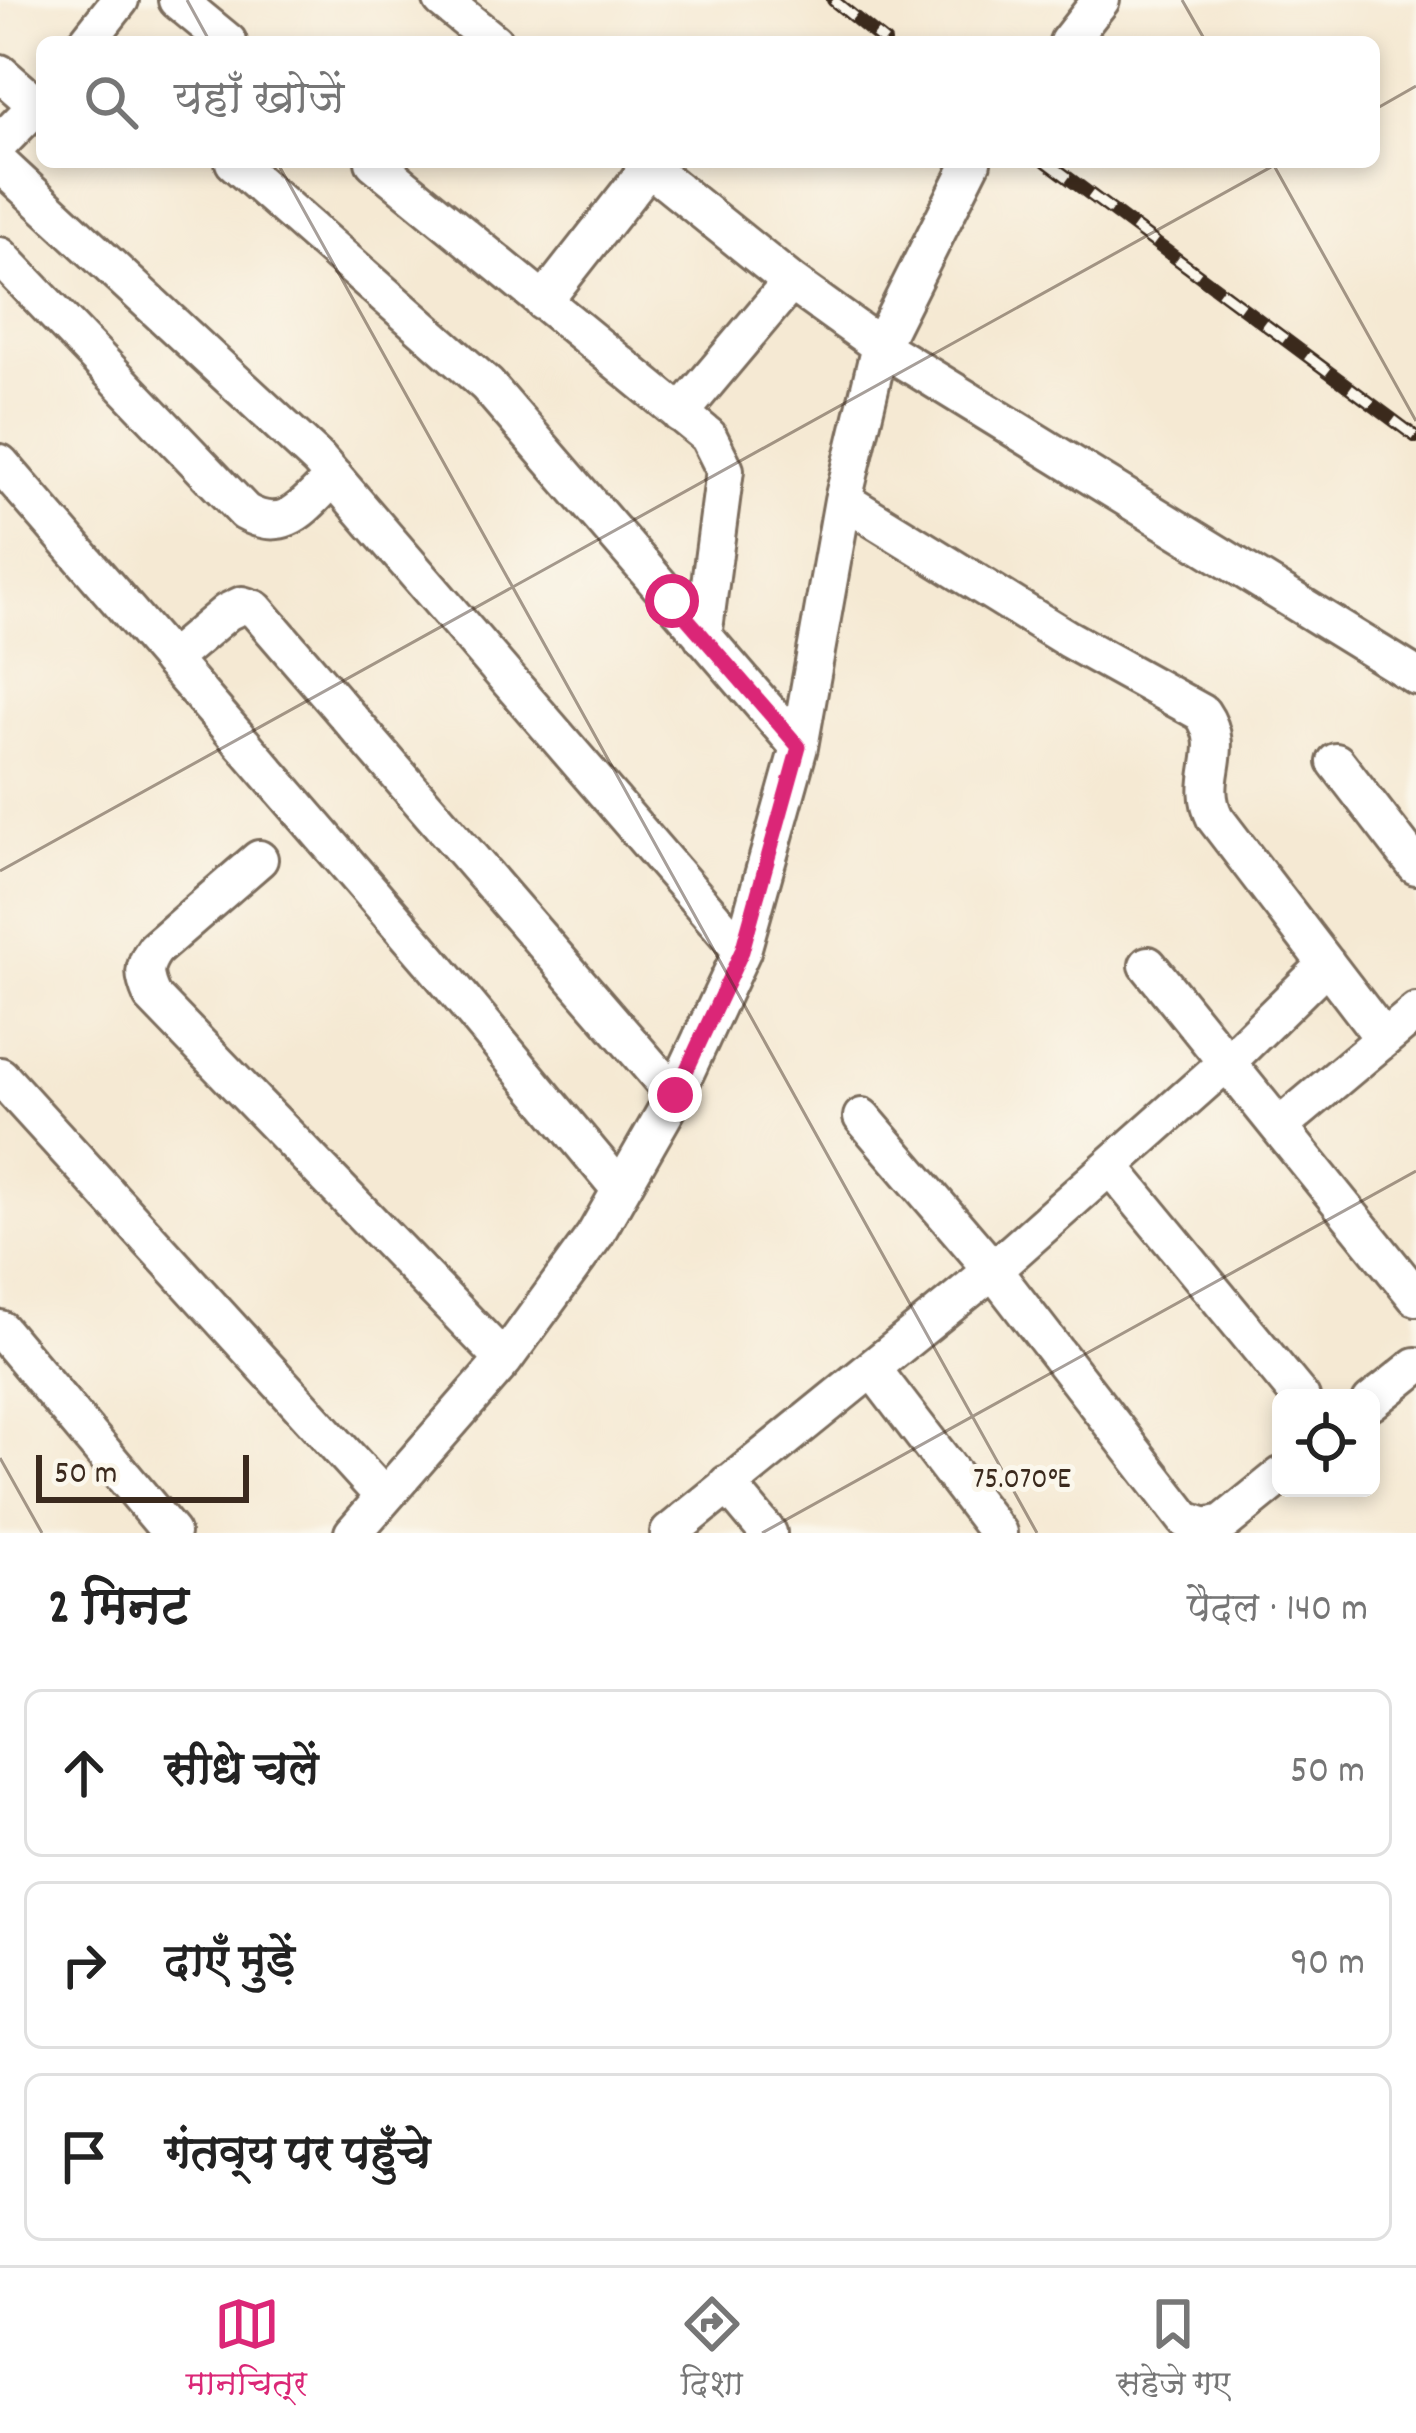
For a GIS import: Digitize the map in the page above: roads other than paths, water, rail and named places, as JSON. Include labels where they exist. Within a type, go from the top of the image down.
[{"type":"street","points":[[95,36],[120,0]]},
{"type":"street","points":[[177,0],[221,36]]},
{"type":"street","points":[[442,0],[487,36]]},
{"type":"street","points":[[1073,36],[1101,0]]},
{"type":"street","points":[[0,73],[36,100]]},
{"type":"street","points":[[0,143],[36,107]]},
{"type":"street","points":[[0,164],[334,477],[742,951]]},
{"type":"street","points":[[241,168],[487,385],[799,747]]},
{"type":"street","points":[[381,168],[708,436],[725,470],[703,637]]},
{"type":"street","points":[[544,302],[643,168]]},
{"type":"street","points":[[649,168],[880,346],[1416,676]]},
{"type":"street","points":[[353,1533],[504,1360],[595,1235],[675,1095],[742,951],[799,747],[843,500],[880,346],[969,168]]},
{"type":"street","points":[[0,256],[245,512],[261,522],[276,523],[294,515],[334,477]]},
{"type":"street","points":[[680,414],[791,282]]},
{"type":"street","points":[[0,463],[430,960],[620,1189]]},
{"type":"street","points":[[843,500],[1068,640],[1202,713],[1212,728],[1206,800],[1215,818],[1384,1039]]},
{"type":"street","points":[[170,660],[227,612],[242,605],[255,609],[675,1095]]},
{"type":"street","points":[[1336,762],[1416,866]]},
{"type":"street","points":[[260,859],[155,949],[145,963],[144,978],[152,996],[504,1360]]},
{"type":"street","points":[[669,1533],[994,1270],[1227,1062],[1327,964]]},
{"type":"street","points":[[1148,965],[1416,1297]]},
{"type":"street","points":[[1279,1127],[1416,1012]]},
{"type":"street","points":[[0,1076],[384,1497]]},
{"type":"street","points":[[862,1117],[994,1270],[1186,1520],[1206,1527],[1223,1523],[1272,1482]]},
{"type":"street","points":[[1110,1166],[1293,1389]]},
{"type":"street","points":[[0,1329],[171,1533]]},
{"type":"street","points":[[1380,1395],[1416,1366]]},
{"type":"street","points":[[874,1371],[998,1533]]},
{"type":"street","points":[[728,1484],[768,1533]]},
{"type":"railway","points":[[833,0],[878,36]]},
{"type":"railway","points":[[1055,168],[1416,437]]}]
